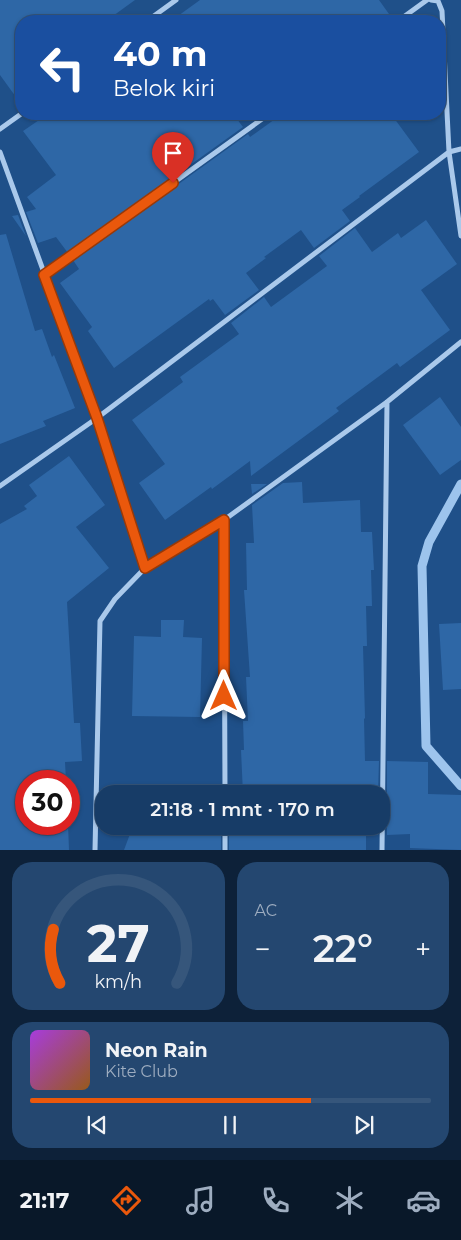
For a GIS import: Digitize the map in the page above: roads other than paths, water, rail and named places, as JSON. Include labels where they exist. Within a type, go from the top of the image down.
[{"type":"street","points":[[155,15],[176,0]]},
{"type":"street","points":[[407,15],[429,0],[438,0],[442,15]]},
{"type":"street","points":[[446,92],[449,152],[461,236]]},
{"type":"street","points":[[0,129],[15,118]]},
{"type":"street","points":[[44,275],[261,120]]},
{"type":"street","points":[[0,486],[97,418],[449,152],[461,149]]},
{"type":"street","points":[[0,152],[97,418],[145,568]]},
{"type":"street","points":[[95,850],[100,620],[115,599],[145,568],[224,520],[387,402],[461,342]]},
{"type":"street","points":[[382,850],[387,402]]},
{"type":"street","points":[[224,520],[225,785]]},
{"type":"street","points":[[225,835],[225,850]]},
{"type":"waterway","points":[[461,484],[429,542],[422,566],[426,746],[461,786]]}]
